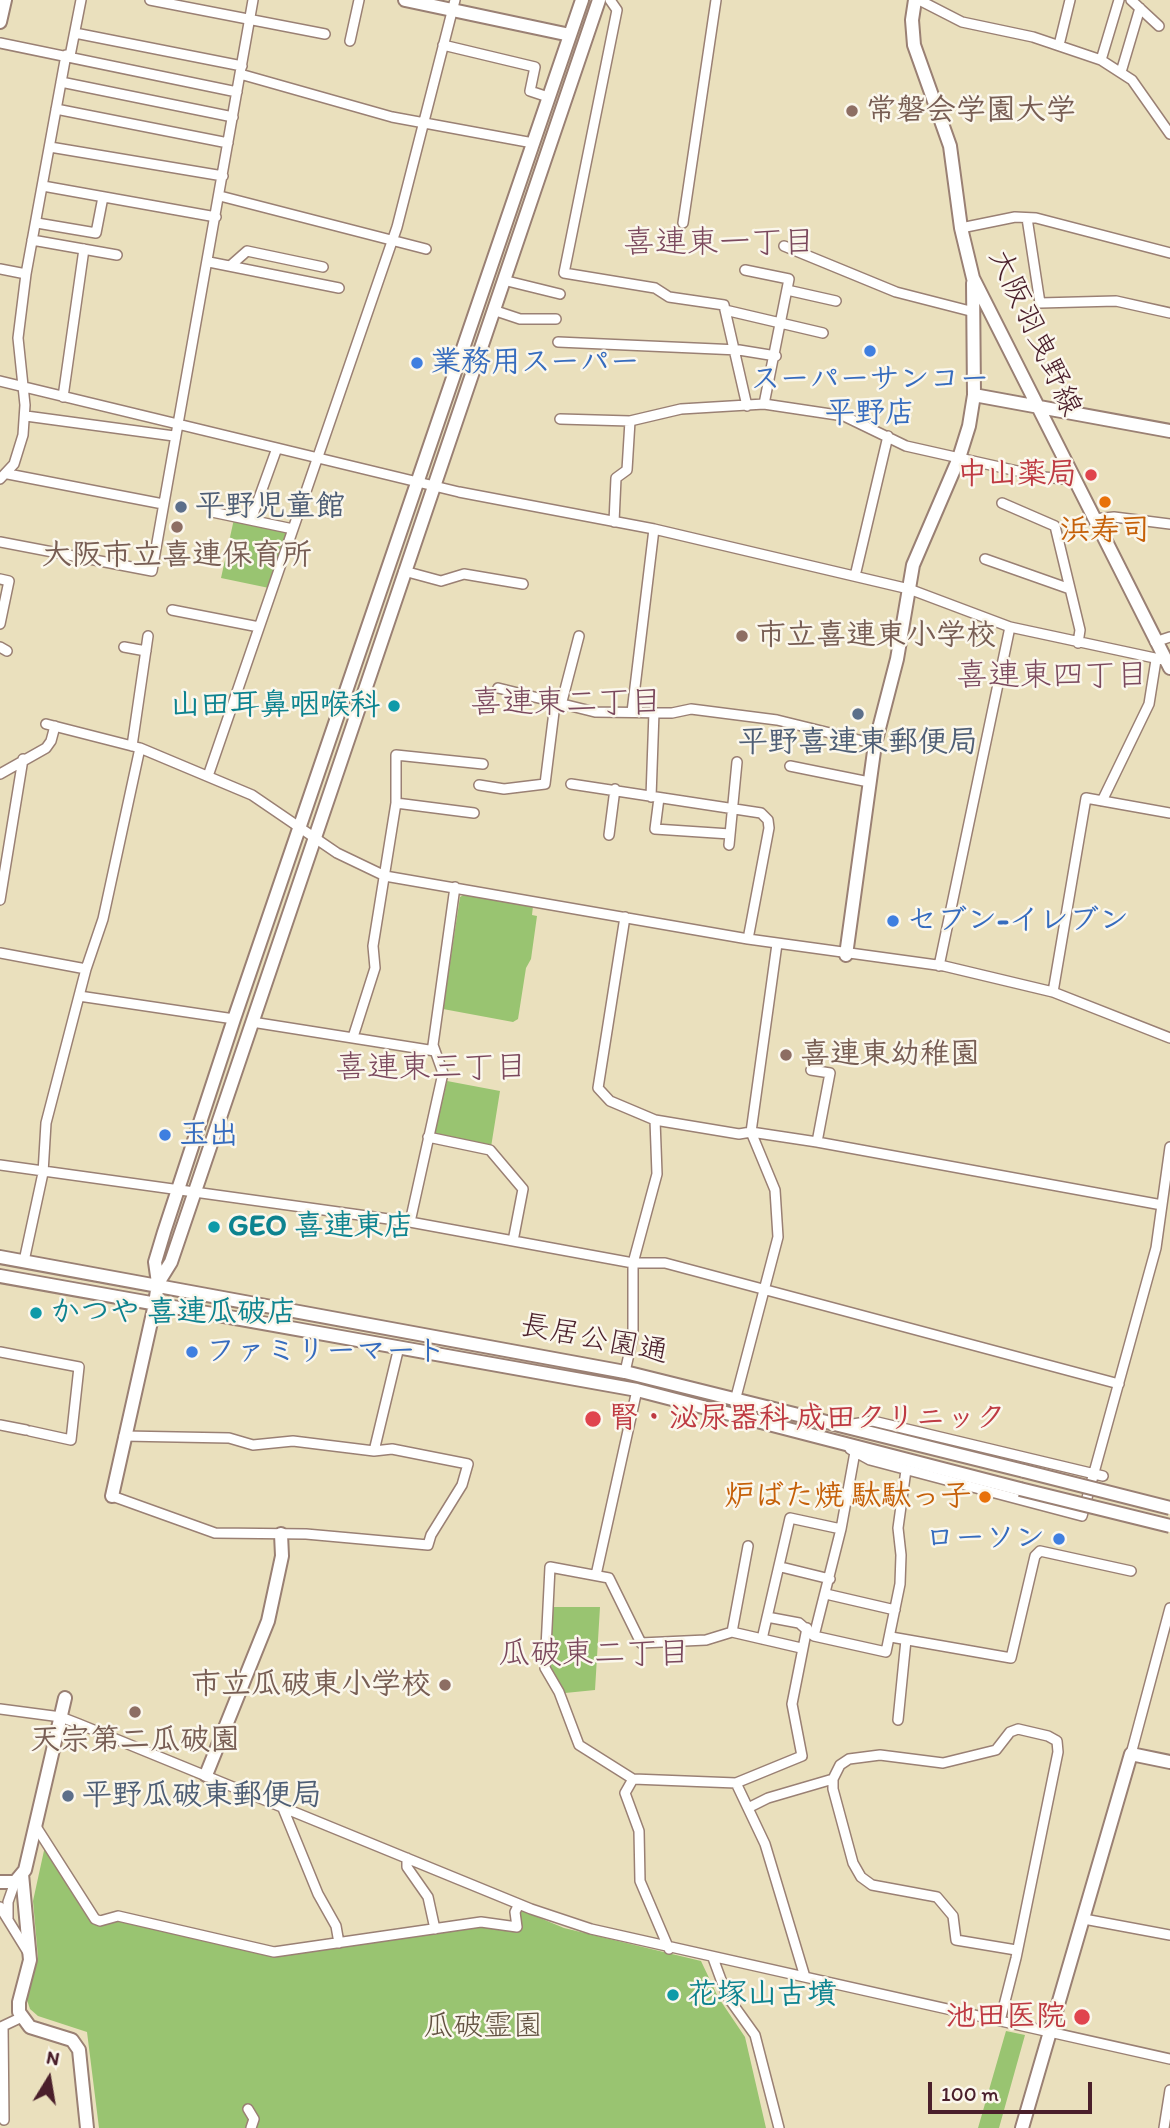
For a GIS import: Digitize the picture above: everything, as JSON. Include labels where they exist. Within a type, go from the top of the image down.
[{"type":"street","points":[[0,22],[5,0]]},
{"type":"street","points":[[81,0],[61,82],[26,274],[18,338],[26,416],[18,455],[4,473],[163,504]]},
{"type":"street","points":[[150,0],[325,34]]},
{"type":"street","points":[[0,542],[152,571],[174,436],[209,262],[253,0]]},
{"type":"street","points":[[351,41],[359,0]]},
{"type":"street","points":[[405,0],[453,5],[570,35]]},
{"type":"street","points":[[124,1436],[229,1438],[253,1445],[293,1441],[374,1451],[392,1449],[467,1464],[462,1485],[430,1535],[428,1545],[281,1534],[215,1533],[111,1496],[124,1436],[155,1304],[158,1283],[155,1262],[177,1191],[582,0]]},
{"type":"street","points":[[158,1283],[171,1262],[598,0]]},
{"type":"street","points":[[610,0],[617,10],[564,273],[655,288],[669,297],[724,305],[747,406]]},
{"type":"street","points":[[683,223],[716,0]]},
{"type":"street","points":[[917,0],[962,22],[1059,45],[1101,61],[1121,72],[1142,91],[1170,134]]},
{"type":"street","name":"大阪羽曳野線","points":[[917,0],[912,20],[914,45],[950,146],[961,228],[973,278],[1155,642],[1163,663]]},
{"type":"street","points":[[1059,45],[1070,0]]},
{"type":"street","points":[[1101,61],[1119,0]]},
{"type":"street","points":[[1132,0],[1159,26]]},
{"type":"street","points":[[208,776],[392,239],[453,5]]},
{"type":"street","points":[[1121,72],[1140,8]]},
{"type":"street","points":[[75,33],[241,70],[392,117],[533,144]]},
{"type":"street","points":[[0,43],[237,92]]},
{"type":"street","points":[[443,45],[535,67],[530,92],[548,97]]},
{"type":"street","points":[[61,82],[233,117]]},
{"type":"street","points":[[56,109],[228,143]]},
{"type":"street","points":[[50,147],[223,176]]},
{"type":"street","points":[[525,165],[540,173]]},
{"type":"street","points":[[43,186],[216,217]]},
{"type":"street","points":[[220,196],[426,249]]},
{"type":"street","points":[[37,223],[96,233],[103,197]]},
{"type":"street","points":[[1027,218],[1040,303],[1116,301],[1170,313]]},
{"type":"street","points":[[961,228],[1027,218],[1170,253]]},
{"type":"street","points":[[32,240],[117,255]]},
{"type":"street","points":[[784,246],[896,292],[974,312]]},
{"type":"street","points":[[63,397],[83,249]]},
{"type":"street","points":[[230,266],[247,251],[323,267]]},
{"type":"street","points":[[209,262],[339,288]]},
{"type":"street","points":[[0,269],[26,274]]},
{"type":"street","points":[[745,270],[789,279],[776,356],[764,404]]},
{"type":"street","points":[[846,955],[875,744],[897,660],[913,565],[958,458],[974,395],[973,278]]},
{"type":"street","points":[[503,280],[560,294]]},
{"type":"street","points":[[787,290],[836,300]]},
{"type":"street","points":[[493,310],[520,319],[556,319]]},
{"type":"street","points":[[725,310],[824,333]]},
{"type":"street","points":[[558,342],[733,351],[776,356]]},
{"type":"street","points":[[0,381],[539,509],[654,529],[856,576],[909,589],[1010,627],[1163,663],[1149,704],[1102,801]]},
{"type":"street","points":[[974,395],[1170,431]]},
{"type":"street","points":[[560,419],[630,421],[681,409],[764,404],[844,416],[906,446],[1044,477],[1074,480]]},
{"type":"street","points":[[26,416],[174,436]]},
{"type":"street","points":[[614,522],[616,478],[626,470],[630,421]]},
{"type":"street","points":[[856,576],[888,436]]},
{"type":"street","points":[[251,520],[277,448]]},
{"type":"street","points":[[1002,503],[1055,526],[1080,630],[1078,643]]},
{"type":"street","points":[[212,512],[293,529]]},
{"type":"street","points":[[1094,519],[1114,517],[1170,524]]},
{"type":"street","points":[[632,712],[654,529]]},
{"type":"street","points":[[985,559],[1070,589]]},
{"type":"street","points":[[404,571],[441,581],[464,574],[523,584]]},
{"type":"street","points":[[0,579],[9,581],[0,624]]},
{"type":"street","points":[[172,610],[259,627]]},
{"type":"street","points":[[939,965],[1010,627]]},
{"type":"street","points":[[24,1261],[43,1173],[46,1123],[86,969],[103,919],[136,747],[148,636]]},
{"type":"street","points":[[479,785],[504,789],[545,784],[558,704],[579,636]]},
{"type":"street","points":[[1155,642],[1170,637]]},
{"type":"street","points":[[124,647],[146,651]]},
{"type":"street","points":[[498,688],[595,712],[691,709],[777,720],[875,744]]},
{"type":"street","points":[[654,712],[655,829],[730,834]]},
{"type":"street","points":[[0,774],[46,748],[51,741],[54,726],[136,747],[252,795],[302,826],[337,853],[386,876],[777,944],[939,965],[1053,992],[1170,1038]]},
{"type":"street","points":[[353,1037],[375,968],[373,946],[396,803],[396,755],[483,764]]},
{"type":"street","points":[[0,900],[23,759]]},
{"type":"street","points":[[729,845],[737,761]]},
{"type":"street","points":[[790,766],[869,782]]},
{"type":"street","points":[[571,784],[732,806],[761,813],[768,820],[769,828],[748,939]]},
{"type":"street","points":[[609,835],[615,789]]},
{"type":"street","points":[[1053,992],[1086,798],[1170,813]]},
{"type":"street","points":[[396,803],[474,813]]},
{"type":"street","points":[[410,1222],[443,1073],[435,1051],[455,887]]},
{"type":"street","points":[[625,917],[598,1088],[610,1101],[655,1120],[739,1134],[751,1132],[817,1142],[1162,1205]]},
{"type":"street","points":[[736,1397],[778,1237],[775,1190],[751,1132],[777,944]]},
{"type":"street","points":[[0,953],[86,969]]},
{"type":"street","points":[[79,996],[234,1020]]},
{"type":"street","points":[[252,1022],[435,1051]]},
{"type":"street","points":[[811,1070],[830,1073],[817,1142]]},
{"type":"street","points":[[625,1371],[633,1336],[633,1263],[657,1174],[655,1120]]},
{"type":"street","points":[[428,1137],[490,1150],[523,1189],[513,1241]]},
{"type":"street","points":[[838,1442],[870,1460],[1082,1516],[1156,1248],[1170,1147]]},
{"type":"street","points":[[0,1165],[410,1222],[633,1263],[665,1263],[885,1319],[1119,1384]]},
{"type":"street","name":"長居公園通","points":[[0,1256],[625,1371],[1170,1508]]},
{"type":"street","name":"長居公園通","points":[[0,1276],[637,1390],[1170,1526]]},
{"type":"street","points":[[374,1451],[399,1347]]},
{"type":"street","points":[[0,1352],[79,1367],[71,1440],[0,1425]]},
{"type":"street","points":[[596,1575],[637,1390]]},
{"type":"street","points":[[844,1425],[873,1420],[1103,1476]]},
{"type":"street","points":[[814,1636],[830,1579],[855,1452]]},
{"type":"street","points":[[767,1616],[799,1623],[814,1636],[886,1652],[895,1610],[901,1555],[898,1528],[906,1470]]},
{"type":"street","points":[[762,1639],[781,1567],[790,1518],[841,1529]]},
{"type":"street","points":[[206,1775],[268,1621],[282,1556],[281,1534]]},
{"type":"street","points":[[732,1632],[748,1546]]},
{"type":"street","points":[[891,1637],[1011,1658],[1035,1556],[1040,1551],[1131,1571]]},
{"type":"street","points":[[802,1648],[732,1632],[706,1640],[641,1643],[609,1578],[550,1567],[544,1668],[559,1692],[579,1745],[633,1779],[736,1783],[802,1756],[792,1704],[807,1628]]},
{"type":"street","points":[[781,1567],[830,1579]]},
{"type":"street","points":[[826,1594],[895,1610]]},
{"type":"street","points":[[1022,2128],[1131,1754],[1170,1608]]},
{"type":"street","points":[[898,1720],[906,1640]]},
{"type":"street","points":[[8,1919],[8,1902],[36,1825],[65,1698]]},
{"type":"street","points":[[0,1709],[61,1717],[519,1904],[591,1929],[1170,2059]]},
{"type":"street","points":[[1000,2021],[1016,1950],[1058,1752],[1057,1741],[1048,1736],[1018,1729],[1010,1732],[996,1750],[943,1763],[880,1755],[849,1759],[840,1765],[833,1779],[853,1863],[861,1877],[872,1885],[937,1897],[953,1916],[956,1940],[1016,1950]]},
{"type":"street","points":[[1131,1754],[1170,1762]]},
{"type":"street","points":[[633,1779],[625,1793],[639,1831],[640,1881],[669,1948]]},
{"type":"street","points":[[748,1808],[768,1798],[833,1779]]},
{"type":"street","points":[[736,1783],[765,1844],[805,1977]]},
{"type":"street","points":[[282,1807],[318,1894],[336,1926],[339,1943]]},
{"type":"street","points":[[36,1825],[95,1919],[100,1922],[118,1916],[274,1952],[481,1922],[517,1927],[515,1912],[519,1904]]},
{"type":"street","points":[[407,1858],[407,1867],[428,1897],[435,1929]]},
{"type":"street","points":[[0,1882],[18,1878]]},
{"type":"street","points":[[18,1878],[29,1956],[19,2002],[22,2017],[30,2027],[72,2040],[79,2050],[88,2128]]},
{"type":"street","points":[[0,1907],[29,1956]]},
{"type":"street","points":[[1084,1919],[1170,1936]]},
{"type":"street","points":[[713,1958],[727,1996],[755,2035],[779,2128]]},
{"type":"street","points":[[4,2120],[3,2026],[22,2017]]},
{"type":"street","points":[[1164,2128],[1170,2090]]},
{"type":"street","points":[[248,2109],[254,2119],[251,2128]]},
{"type":"green space","points":[[234,519],[288,531],[269,588],[221,578]]},
{"type":"green space","points":[[465,894],[533,906],[532,915],[537,916],[518,1019],[513,1022],[443,1009],[460,897]]},
{"type":"green space","points":[[447,1081],[500,1091],[491,1147],[435,1133]]},
{"type":"green space","points":[[553,1607],[600,1607],[595,1690],[565,1693],[548,1666]]},
{"type":"green space","name":"瓜破霊園","points":[[45,1846],[97,1926],[119,1921],[274,1957],[480,1926],[519,1930],[517,1914],[521,1910],[564,1928],[701,1961],[718,1997],[745,2037],[766,2128],[99,2128],[87,2032],[38,2016],[30,2009],[27,2000],[38,1957],[33,1901]]},
{"type":"green space","points":[[1006,2031],[1025,2035],[999,2128],[978,2128]]},
{"type":"place","name":"常磐会学園大学","points":[[852,111]]},
{"type":"place","name":"スーパーサンコー 平野店","points":[[870,351]]},
{"type":"place","name":"業務用スーパー","points":[[417,363]]},
{"type":"place","name":"中山薬局","points":[[1091,475]]},
{"type":"place","name":"浜寿司","points":[[1105,502]]},
{"type":"place","name":"平野児童館","points":[[181,507]]},
{"type":"place","name":"大阪市立喜連保育所","points":[[177,527]]},
{"type":"place","name":"市立喜連東小学校","points":[[742,636]]},
{"type":"place","name":"山田耳鼻咽喉科","points":[[394,706]]},
{"type":"place","name":"平野喜連東郵便局","points":[[858,714]]},
{"type":"place","name":"セブン-イレブン","points":[[893,921]]},
{"type":"place","name":"喜連東幼稚園","points":[[786,1055]]},
{"type":"place","name":"玉出","points":[[165,1135]]},
{"type":"place","name":"GEO 喜連東店","points":[[214,1227]]},
{"type":"place","name":"かつや 喜連瓜破店","points":[[36,1313]]},
{"type":"place","name":"ファミリーマート","points":[[192,1352]]},
{"type":"place","name":"腎・泌尿器科 成田クリニック","points":[[593,1419]]},
{"type":"place","name":"炉ばた焼 駄駄っ子","points":[[985,1497]]},
{"type":"place","name":"ローソン","points":[[1059,1539]]},
{"type":"place","name":"市立瓜破東小学校","points":[[445,1685]]},
{"type":"place","name":"天宗第二瓜破園","points":[[135,1712]]},
{"type":"place","name":"平野瓜破東郵便局","points":[[68,1796]]},
{"type":"place","name":"花塚山古墳","points":[[673,1995]]},
{"type":"place","name":"池田医院","points":[[1082,2017]]},
{"type":"district","name":"喜連東一丁目","points":[[719,244]]},
{"type":"district","name":"喜連東四丁目","points":[[1052,677]]},
{"type":"district","name":"喜連東二丁目","points":[[566,704]]},
{"type":"district","name":"喜連東三丁目","points":[[431,1069]]},
{"type":"district","name":"瓜破東二丁目","points":[[594,1655]]}]
